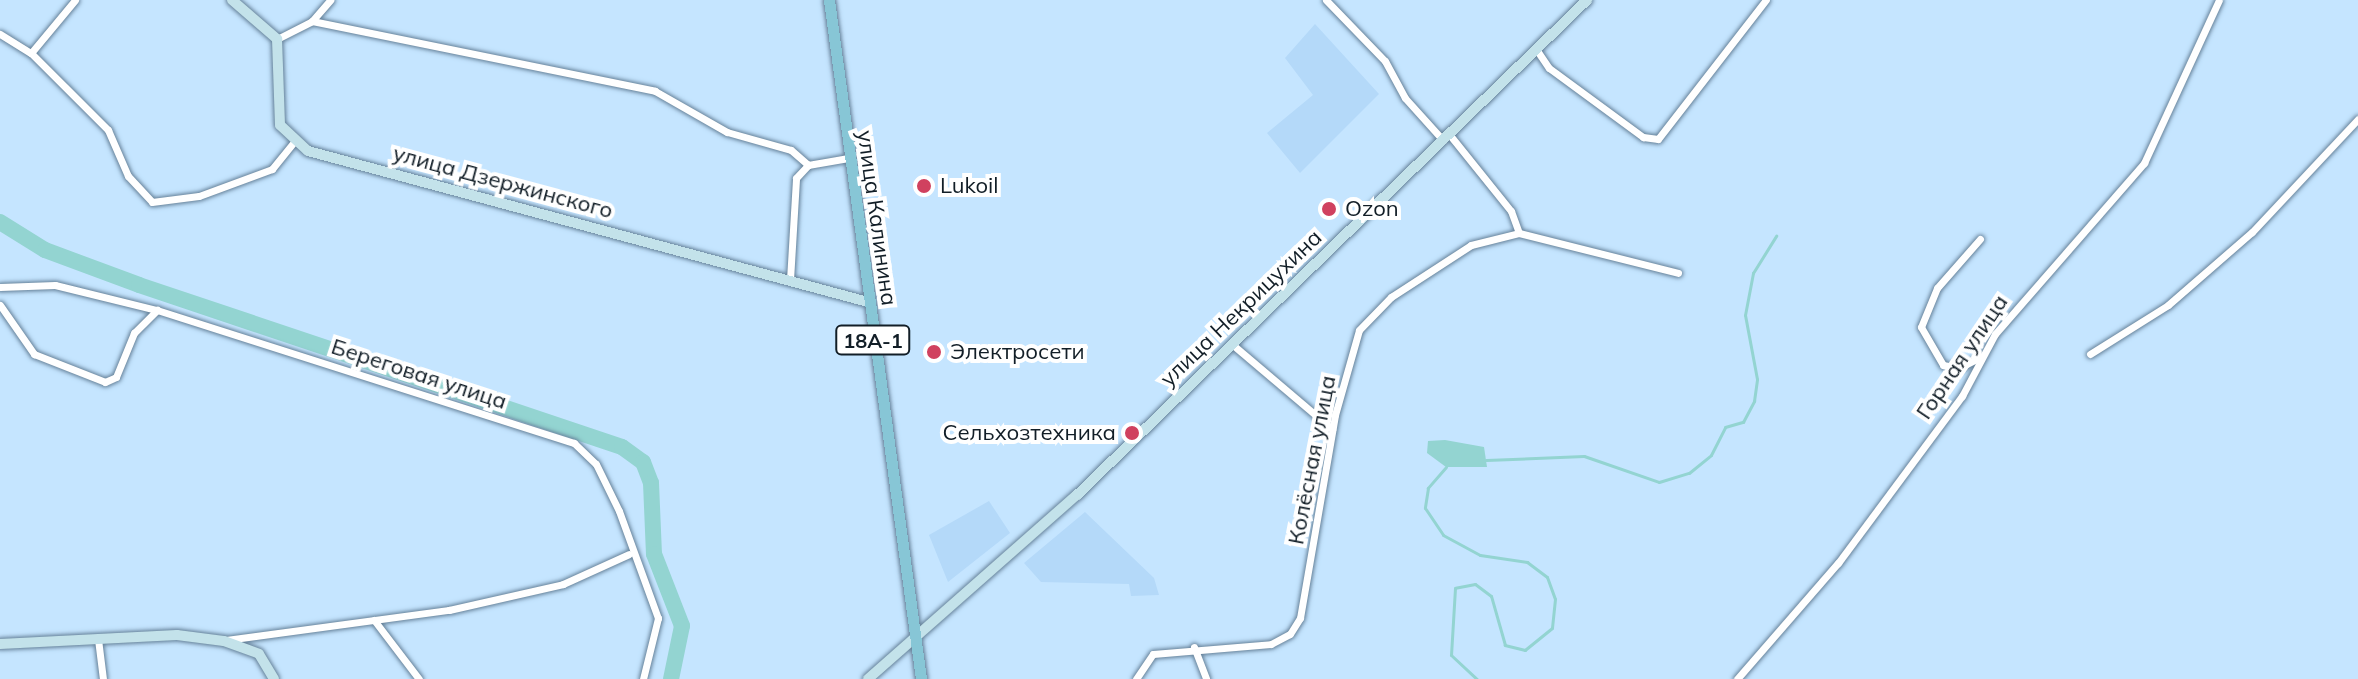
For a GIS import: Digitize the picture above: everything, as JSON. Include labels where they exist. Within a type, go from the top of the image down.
[{"type":"main road","name":"улица Калинина","points":[[829,0],[921,679]]},
{"type":"street","points":[[31,53],[75,0]]},
{"type":"street","points":[[0,34],[31,53],[108,130],[128,176],[152,202],[199,196],[272,169],[293,143],[280,125],[277,39],[232,0]]},
{"type":"street","points":[[277,39],[312,21],[330,0]]},
{"type":"street","points":[[1326,0],[1385,61],[1405,98],[1446,137],[1511,211],[1519,233]]},
{"type":"street","name":"улица Некрицухина","points":[[868,679],[1233,345],[1587,0]]},
{"type":"street","points":[[1536,49],[1549,68],[1631,128],[1658,139],[1766,0]]},
{"type":"street","name":"Горная улица","points":[[1737,679],[1838,563],[1962,396],[1983,356],[2042,276],[2144,163],[2219,0]]},
{"type":"street","points":[[312,21],[601,76],[692,108],[727,132],[791,150],[808,165]]},
{"type":"street","points":[[2090,354],[2168,305],[2252,232],[2358,119]]},
{"type":"street","name":"улица Дзержинского","points":[[293,143],[868,302]]},
{"type":"street","points":[[808,165],[848,158]]},
{"type":"street","points":[[790,280],[793,195],[808,165]]},
{"type":"street","name":"Колёсная улица","points":[[1136,679],[1153,654],[1194,647],[1271,644],[1290,634],[1300,618],[1332,429],[1359,330],[1372,311],[1471,245],[1519,233],[1678,273]]},
{"type":"street","points":[[1980,239],[1937,288],[1921,327],[1943,365],[1959,368],[1983,356]]},
{"type":"street","name":"Береговая улица","points":[[0,287],[55,285],[157,310],[574,443],[602,476],[629,554],[658,618],[643,679]]},
{"type":"street","points":[[0,305],[34,354],[105,382],[116,377],[134,333],[157,310]]},
{"type":"street","points":[[1233,345],[1332,429]]},
{"type":"street","points":[[0,644],[98,639],[224,641],[374,620],[563,584],[629,554]]},
{"type":"street","points":[[374,620],[419,679]]},
{"type":"street","points":[[98,639],[103,679]]},
{"type":"street","points":[[224,641],[259,654],[274,679]]},
{"type":"street","points":[[1194,647],[1206,679]]},
{"type":"shaded area","points":[[1315,24],[1379,94],[1300,173],[1267,133],[1313,95],[1285,58]]},
{"type":"shaded area","points":[[1445,440],[1484,447],[1487,467],[1446,467],[1427,453],[1428,441]]},
{"type":"shaded area","points":[[989,501],[1010,533],[948,582],[929,535]]},
{"type":"shaded area","points":[[1085,512],[1154,578],[1159,595],[1131,596],[1129,584],[1041,582],[1024,563]]},
{"type":"waterway","points":[[0,222],[45,250],[139,285],[622,447],[643,462],[651,483],[654,554],[682,626],[671,679]]},
{"type":"waterway","points":[[1486,460],[1584,456],[1659,482],[1689,473],[1711,455],[1725,427],[1743,422],[1754,401],[1757,379],[1745,315],[1753,273],[1776,236]]},
{"type":"waterway","points":[[1446,467],[1428,488],[1425,508],[1443,535],[1480,555],[1527,562],[1547,577],[1555,599],[1552,628],[1525,650],[1505,645],[1491,596],[1475,584],[1455,588],[1451,655],[1477,679]]},
{"type":"place","name":"Lukoil","points":[[924,186]]},
{"type":"place","name":"Ozon","points":[[1329,209]]},
{"type":"place","name":"Электросети","points":[[934,352]]},
{"type":"place","name":"Сельхозтехника","points":[[1132,433]]}]
